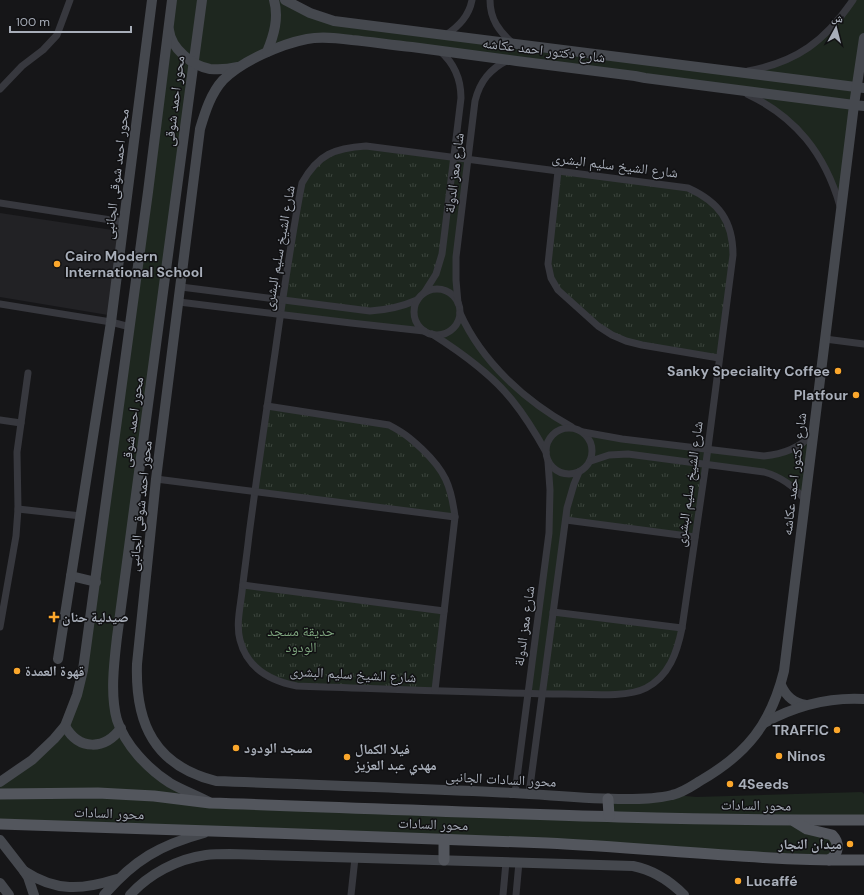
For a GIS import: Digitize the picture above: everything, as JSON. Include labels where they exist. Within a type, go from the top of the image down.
[{"type":"main road","name":"محور السادات","points":[[0,794],[98,792],[154,796],[210,803],[609,816],[864,820]]},
{"type":"main road","points":[[608,799],[609,816]]},
{"type":"main road","points":[[793,820],[807,829],[832,834],[835,837],[838,844],[837,852],[830,860]]},
{"type":"main road","name":"محور السادات","points":[[0,824],[548,843],[830,860],[864,860]]},
{"type":"main road","points":[[444,840],[444,860]]},
{"type":"street","points":[[0,89],[22,66],[43,50],[57,36],[70,0]]},
{"type":"street","name":"محور احمد شوقى الجانبى","points":[[58,659],[111,322],[152,0]]},
{"type":"street","name":"محور احمد شوقى","points":[[202,0],[117,637],[114,683],[117,720],[134,751],[150,768],[170,782],[210,803]]},
{"type":"street","points":[[267,52],[273,38],[276,22],[276,6],[274,0]]},
{"type":"street","name":"شارع دكتور احمد عكاشه","points":[[285,0],[310,13],[334,21],[860,88]]},
{"type":"street","points":[[446,35],[457,27],[465,17],[471,6],[472,0]]},
{"type":"street","points":[[490,0],[490,8],[494,22],[502,34],[514,44]]},
{"type":"street","points":[[742,72],[767,68],[790,59],[813,45],[832,28],[853,0]]},
{"type":"street","name":"محور احمد شوقى","points":[[0,782],[32,760],[65,726],[77,695],[83,670],[96,582],[172,3]]},
{"type":"street","points":[[361,41],[363,25]]},
{"type":"street","points":[[169,26],[170,35],[175,46],[183,55],[193,62],[209,69],[226,70],[240,68]]},
{"type":"street","name":"شارع دكتور احمد عكاشه","points":[[240,68],[267,52],[287,43],[309,38],[331,37],[859,106]]},
{"type":"street","name":"شارع دكتور احمد عكاشه","points":[[764,723],[774,705],[784,672],[841,211],[859,106],[864,38]]},
{"type":"street","name":"شارع معز الدولة","points":[[424,293],[436,274],[442,254],[461,88],[459,77],[454,67],[448,58],[440,51]]},
{"type":"street","name":"شارع معز الدولة","points":[[458,303],[456,268],[468,159],[478,90],[483,80],[490,72],[498,65],[508,60]]},
{"type":"street","points":[[645,78],[648,61]]},
{"type":"street","name":"محور احمد شوقى الجانبى","points":[[152,740],[140,709],[136,678],[156,479],[200,129],[206,109],[214,94],[224,80],[240,68]]},
{"type":"street","points":[[739,90],[761,100],[780,113],[798,129],[813,147],[825,167],[835,188],[841,211]]},
{"type":"street","name":"شارع الشيخ سليم البشرى","points":[[366,146],[454,157],[688,188],[702,194],[713,202],[722,213],[729,226],[733,241],[733,255],[708,449],[682,628],[675,655],[668,669],[658,681],[645,689],[630,693],[528,693],[297,686],[283,684],[259,671],[250,662],[244,652],[240,640],[238,622],[282,300],[302,183],[310,169],[321,159],[335,151],[350,147],[366,146]]},
{"type":"street","points":[[558,171],[548,264],[551,278],[558,290],[598,326],[626,341],[720,358]]},
{"type":"street","points":[[0,203],[124,222]]},
{"type":"street","points":[[181,287],[370,312],[397,308],[417,300],[424,293],[432,289],[440,289],[448,291],[454,296],[471,335],[486,356],[524,395],[535,404],[572,427],[583,432],[609,437],[764,456],[775,455],[796,448],[813,434]]},
{"type":"street","points":[[417,300],[415,306],[416,320],[424,331]]},
{"type":"street","points":[[179,302],[424,331],[432,334],[465,356],[508,394],[546,452],[548,462],[562,473],[570,474],[579,472],[586,468],[590,461],[593,453],[592,445],[589,437],[583,432]]},
{"type":"street","points":[[0,304],[111,322],[130,327]]},
{"type":"street","points":[[432,334],[439,334],[451,330],[456,325],[460,312]]},
{"type":"street","points":[[825,339],[864,344]]},
{"type":"street","points":[[0,627],[16,536],[18,509],[16,470],[17,452],[28,373]]},
{"type":"street","points":[[267,406],[389,425],[405,433],[436,463],[446,480],[453,498],[455,517],[435,690]]},
{"type":"street","points":[[0,420],[21,423]]},
{"type":"street","points":[[546,452],[549,440],[557,431],[572,427]]},
{"type":"street","points":[[590,461],[609,455],[628,454],[706,463],[764,472],[774,475],[791,485],[805,500]]},
{"type":"street","name":"شارع معز الدولة","points":[[515,793],[549,533],[550,497],[548,462]]},
{"type":"street","name":"شارع معز الدولة","points":[[529,794],[566,520],[570,496],[579,472]]},
{"type":"street","points":[[156,479],[455,517]]},
{"type":"street","points":[[18,509],[80,516]]},
{"type":"street","points":[[566,520],[695,537]]},
{"type":"street","points":[[71,576],[96,582]]},
{"type":"street","points":[[243,585],[444,611]]},
{"type":"street","points":[[553,612],[682,628]]},
{"type":"street","points":[[781,685],[785,694],[792,701],[807,705]]},
{"type":"street","points":[[764,723],[807,705],[837,699],[864,699]]},
{"type":"street","name":"محور السادات الجانبى","points":[[152,740],[162,753],[174,763],[187,771],[216,781],[515,793],[608,799],[655,799],[674,795],[705,778],[734,759],[750,742],[764,723]]},
{"type":"street","points":[[65,726],[76,740],[94,745],[111,739],[121,728]]},
{"type":"street","points":[[104,895],[118,878],[140,861],[176,841],[208,832]]},
{"type":"street","points":[[0,840],[28,877],[34,895]]},
{"type":"street","points":[[130,895],[159,871],[181,861],[206,855],[230,854],[633,866],[654,872],[684,895]]},
{"type":"street","points":[[351,895],[355,858]]},
{"type":"street","points":[[502,895],[506,862]]},
{"type":"street","points":[[516,895],[519,862]]},
{"type":"street","points":[[24,871],[45,882],[69,887],[88,887],[118,878]]},
{"type":"street","points":[[0,883],[9,895]]},
{"type":"shaded area","name":"Cairo Modern International School","points":[[0,213],[119,231],[108,315],[0,297]]},
{"type":"green space","points":[[173,0],[285,0],[310,13],[741,73],[767,68],[813,45],[853,0],[864,0],[864,38],[841,211],[835,188],[799,130],[739,90],[309,38],[226,70],[193,63],[117,637],[115,710],[142,760],[210,803],[609,816],[608,799],[674,795],[696,797],[862,792],[864,794],[864,820],[793,820],[832,835],[835,855],[0,824],[0,782],[48,745],[77,695]]},
{"type":"green space","points":[[350,147],[454,157],[442,254],[424,293],[417,300],[386,310],[282,300],[302,183],[321,159]]},
{"type":"green space","points":[[454,157],[468,159],[456,268],[460,313],[465,324],[505,376],[572,427],[583,432],[775,455],[813,434],[805,500],[799,492],[764,472],[591,461],[586,468],[579,472],[574,484],[542,693],[528,693],[549,533],[548,462],[546,452],[508,394],[432,334],[424,331],[280,314],[282,300]]},
{"type":"green space","points":[[558,171],[688,188],[713,202],[733,241],[719,358],[642,345],[612,335],[558,290],[548,264]]},
{"type":"green space","points":[[267,406],[371,421],[405,433],[446,479],[455,517],[255,492]]},
{"type":"green space","points":[[609,455],[706,463],[695,537],[566,520],[579,472],[586,468],[591,461]]},
{"type":"green space","name":"حديقة مسجد الودود","points":[[243,585],[444,611],[435,690],[297,686],[259,671],[240,640]]},
{"type":"green space","points":[[553,612],[682,628],[679,642],[658,681],[630,693],[542,693]]},
{"type":"place","name":"Cairo Modern International School","points":[[57,264]]},
{"type":"place","name":"Sanky Speciality Coffee","points":[[838,371]]},
{"type":"place","name":"Platfour","points":[[856,395]]},
{"type":"place","name":"صيدلية حنان","points":[[54,617]]},
{"type":"place","name":"قهوة العمدة","points":[[17,671]]},
{"type":"place","name":"TRAFFIC","points":[[837,730]]},
{"type":"place","name":"مسجد الودود","points":[[236,748]]},
{"type":"place","name":"Ninos","points":[[779,756]]},
{"type":"place","name":"فيلا الكمال مهدي عبد العزيز","points":[[347,757]]},
{"type":"place","name":"4Seeds","points":[[730,784]]},
{"type":"place","name":"ميدان النجار","points":[[850,844]]},
{"type":"place","name":"Lucaffé","points":[[738,881]]}]
